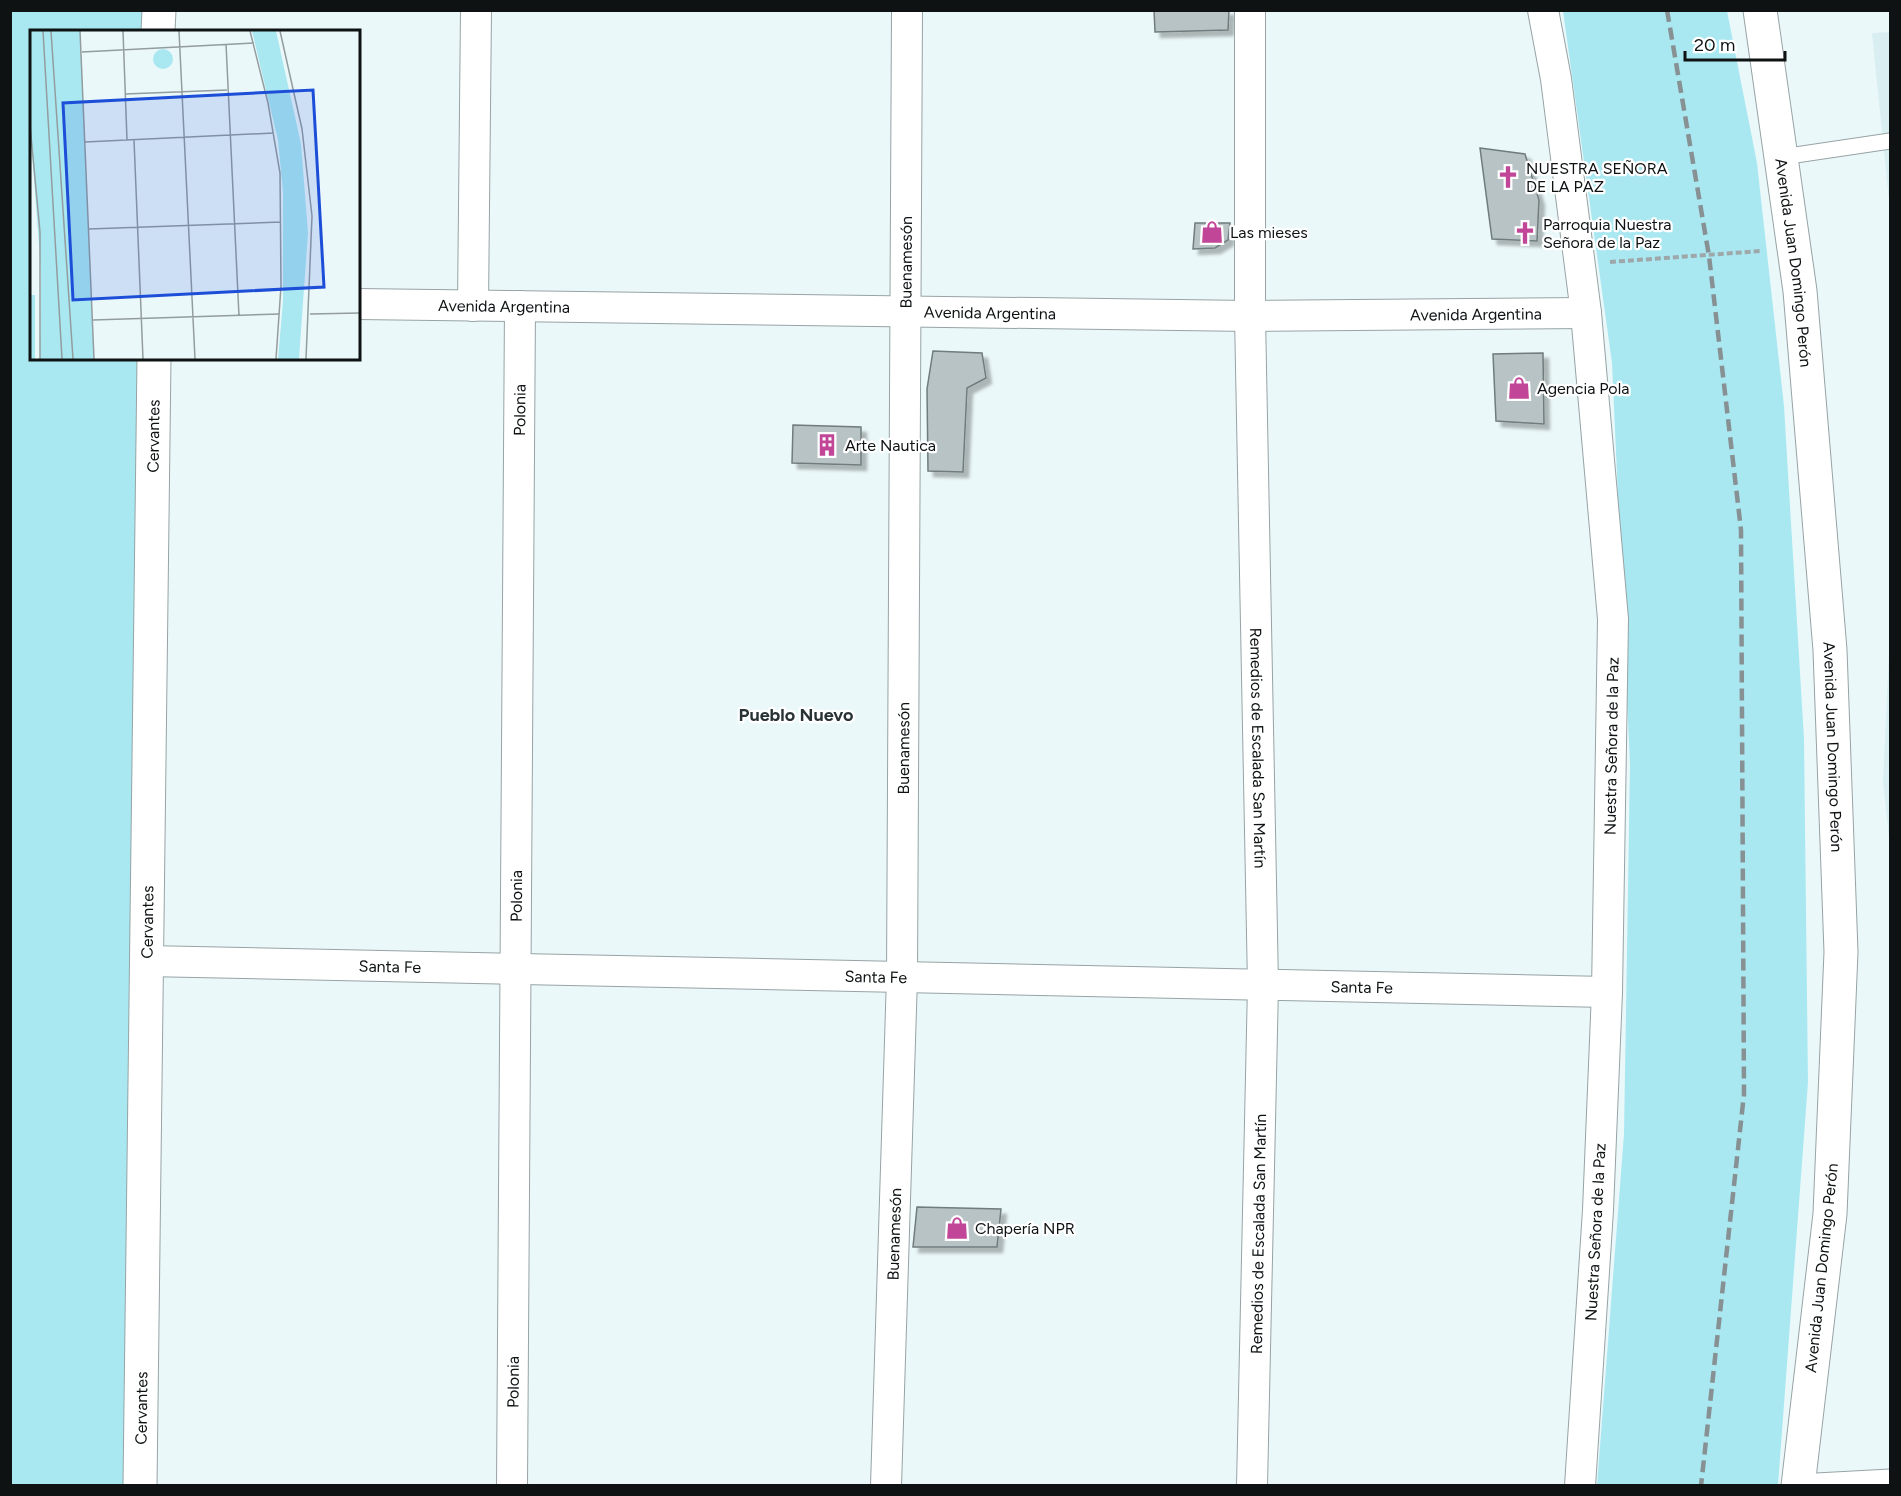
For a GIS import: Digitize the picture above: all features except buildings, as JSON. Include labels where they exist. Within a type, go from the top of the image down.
[{"type":"street","points":[[158,30],[159,10]]},
{"type":"street","points":[[473,306],[476,10]]},
{"type":"street","name":"Buenamesón","points":[[886,1485],[902,977],[907,10]]},
{"type":"street","name":"Remedios de Escalada San Martín","points":[[1250,10],[1250,316],[1263,985],[1252,1485]]},
{"type":"street","name":"Nuestra Señora de la Paz","points":[[1543,10],[1556,79],[1586,313],[1613,619],[1607,992],[1598,1210],[1580,1485]]},
{"type":"street","name":"Avenida Juan Domingo Perón","points":[[1760,10],[1800,291],[1830,650],[1841,951],[1830,1214],[1798,1484]]},
{"type":"street","name":"Avenida Argentina","points":[[360,304],[1250,316],[1586,313]]},
{"type":"street","name":"Polonia","points":[[512,1485],[520,306]]},
{"type":"street","name":"Cervantes","points":[[140,1485],[154,360]]},
{"type":"street","name":"Santa Fe","points":[[146,961],[1607,992]]},
{"type":"lane","points":[[1782,157],[1890,141]]},
{"type":"lane","points":[[1798,1484],[1890,1477]]},
{"type":"path","points":[[1579,264],[1794,248]]},
{"type":"shaded area","points":[[10,11],[159,11],[158,30],[30,30],[30,360],[154,360],[140,1485],[11,1485]]},
{"type":"shaded area","points":[[1563,11],[1727,11],[1757,163],[1784,406],[1804,739],[1808,1082],[1778,1485],[1597,1485],[1624,1134],[1630,764],[1612,363]]},
{"type":"shaded area","points":[[1890,32],[1890,211],[1872,33]]},
{"type":"shaded area","points":[[1890,633],[1890,846],[1883,782]]},
{"type":"railway","points":[[1667,10],[1709,256],[1741,530],[1744,1094],[1701,1486]]},
{"type":"place","name":"NUESTRA SEÑORA DE LA PAZ","points":[[1508,177]]},
{"type":"place","name":"Las mieses","points":[[1212,232]]},
{"type":"place","name":"Parroquia Nuestra Señora de la Paz","points":[[1525,233]]},
{"type":"place","name":"Agencia Pola","points":[[1519,388]]},
{"type":"place","name":"Arte Nautica","points":[[827,445]]},
{"type":"place","name":"Chapería NPR","points":[[957,1228]]},
{"type":"district","name":"Pueblo Nuevo","points":[[796,715]]}]
